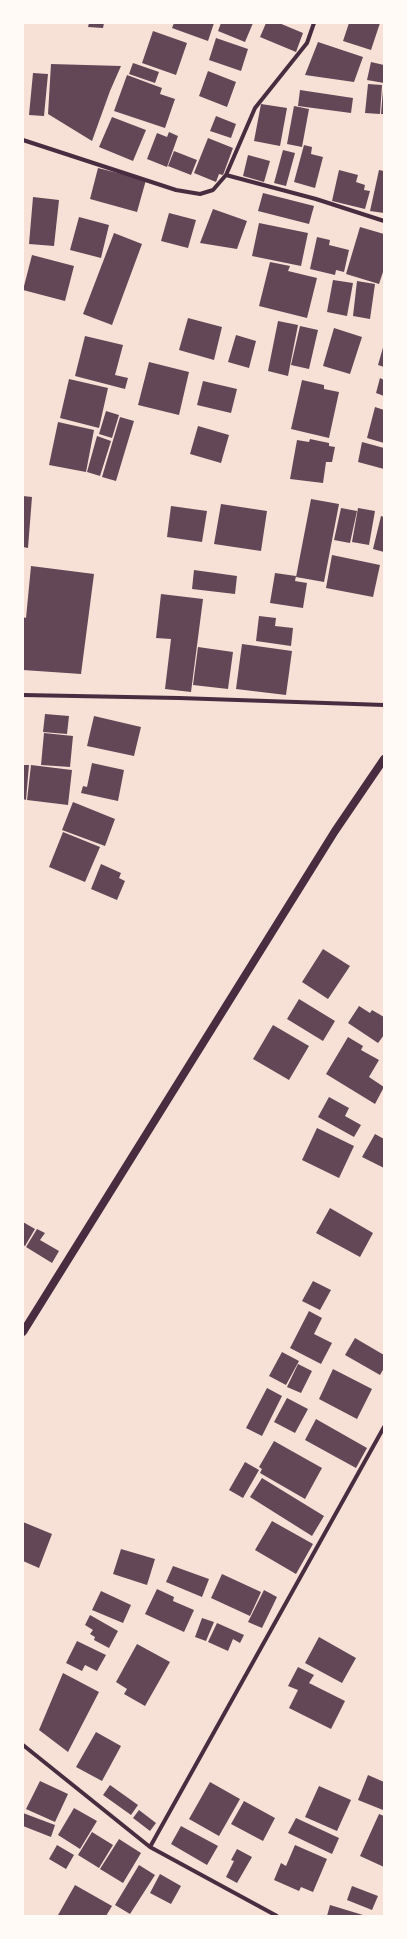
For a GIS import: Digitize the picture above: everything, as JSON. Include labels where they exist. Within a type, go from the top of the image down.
[{"type":"main road","points":[[23,1332],[335,831],[384,759]]},
{"type":"street","points":[[23,140],[176,190],[200,194],[213,190],[226,175],[255,108],[307,43],[314,23]]},
{"type":"street","points":[[226,175],[316,199],[384,221]]},
{"type":"street","points":[[23,695],[179,698],[384,705]]},
{"type":"street","points":[[150,1847],[384,1427]]},
{"type":"street","points":[[23,1745],[150,1847],[277,1916]]},
{"type":"building","points":[[89,23],[104,23],[103,28],[88,27]]},
{"type":"building","points":[[174,23],[214,23],[208,41],[172,28]]},
{"type":"building","points":[[221,23],[253,23],[245,42],[218,31]]},
{"type":"building","points":[[266,23],[279,23],[303,33],[296,52],[260,37]]},
{"type":"building","points":[[349,23],[380,23],[371,50],[343,41]]},
{"type":"building","points":[[153,31],[187,43],[176,75],[142,63]]},
{"type":"building","points":[[216,38],[248,49],[241,71],[209,60]]},
{"type":"building","points":[[318,42],[363,57],[354,82],[305,75]]},
{"type":"building","points":[[371,62],[384,65],[384,83],[367,80]]},
{"type":"building","points":[[133,63],[159,72],[155,83],[129,74]]},
{"type":"building","points":[[51,64],[121,66],[110,91],[92,141],[48,114]]},
{"type":"building","points":[[208,71],[236,82],[227,107],[199,96]]},
{"type":"building","points":[[33,73],[48,74],[44,116],[29,115]]},
{"type":"building","points":[[127,75],[162,88],[160,94],[175,99],[165,128],[114,111]]},
{"type":"building","points":[[368,84],[382,85],[380,114],[365,113]]},
{"type":"building","points":[[300,90],[353,98],[351,113],[298,106]]},
{"type":"building","points":[[383,90],[384,114],[381,114]]},
{"type":"building","points":[[261,104],[287,108],[280,146],[254,141]]},
{"type":"building","points":[[294,106],[309,109],[302,147],[287,144]]},
{"type":"building","points":[[216,116],[236,124],[231,138],[210,131]]},
{"type":"building","points":[[112,117],[146,130],[133,161],[99,147]]},
{"type":"building","points":[[169,132],[178,136],[167,167],[147,159],[157,133],[167,137]]},
{"type":"building","points":[[208,138],[233,148],[223,175],[219,174],[216,182],[194,173]]},
{"type":"building","points":[[304,145],[312,147],[311,154],[323,157],[315,188],[294,182]]},
{"type":"building","points":[[283,150],[295,153],[286,186],[274,183]]},
{"type":"building","points":[[174,151],[197,160],[191,175],[168,166]]},
{"type":"building","points":[[248,155],[270,161],[264,182],[243,176]]},
{"type":"building","points":[[98,168],[146,180],[137,212],[90,199]]},
{"type":"building","points":[[339,170],[358,175],[356,182],[365,185],[364,190],[370,191],[365,209],[332,201]]},
{"type":"building","points":[[379,170],[384,171],[384,213],[370,211]]},
{"type":"building","points":[[263,193],[314,206],[309,224],[258,211]]},
{"type":"building","points":[[33,197],[59,200],[54,246],[29,244]]},
{"type":"building","points":[[213,209],[247,221],[237,249],[200,243]]},
{"type":"building","points":[[169,213],[196,220],[188,248],[161,241]]},
{"type":"building","points":[[79,217],[109,225],[101,258],[70,250]]},
{"type":"building","points":[[259,223],[308,233],[301,266],[252,256]]},
{"type":"building","points":[[360,227],[384,234],[384,269],[379,284],[346,274]]},
{"type":"building","points":[[114,233],[142,244],[112,325],[83,314]]},
{"type":"building","points":[[317,237],[330,240],[329,245],[349,250],[344,272],[336,270],[335,275],[310,269]]},
{"type":"building","points":[[32,255],[74,266],[65,301],[23,290]]},
{"type":"building","points":[[270,262],[290,266],[288,271],[317,278],[307,318],[259,306]]},
{"type":"building","points":[[333,280],[353,283],[347,316],[327,312]]},
{"type":"building","points":[[357,281],[375,284],[370,319],[353,316]]},
{"type":"building","points":[[188,318],[222,327],[214,360],[179,350]]},
{"type":"building","points":[[278,321],[298,325],[288,376],[268,371]]},
{"type":"building","points":[[300,326],[318,330],[309,369],[291,365]]},
{"type":"building","points":[[334,328],[362,337],[350,374],[323,366]]},
{"type":"building","points":[[236,335],[256,341],[249,368],[228,362]]},
{"type":"building","points":[[85,336],[123,345],[115,375],[128,378],[125,389],[75,376]]},
{"type":"building","points":[[384,344],[384,367],[378,365]]},
{"type":"building","points":[[149,362],[189,372],[179,415],[138,405]]},
{"type":"building","points":[[380,378],[384,380],[384,396],[376,393]]},
{"type":"building","points":[[69,379],[108,388],[99,428],[60,418]]},
{"type":"building","points":[[302,380],[324,385],[324,389],[339,392],[329,438],[291,429]]},
{"type":"building","points":[[203,381],[237,389],[231,413],[197,405]]},
{"type":"building","points":[[375,407],[384,410],[384,443],[367,438]]},
{"type":"building","points":[[106,411],[119,415],[112,438],[99,434]]},
{"type":"building","points":[[120,417],[134,421],[116,481],[102,477]]},
{"type":"building","points":[[58,422],[94,430],[86,472],[49,465]]},
{"type":"building","points":[[198,426],[229,435],[221,463],[190,454]]},
{"type":"building","points":[[97,436],[111,441],[100,476],[87,472]]},
{"type":"building","points":[[310,439],[329,443],[329,446],[335,447],[332,462],[326,462],[323,483],[290,479],[297,440],[309,442]]},
{"type":"building","points":[[362,442],[384,448],[384,469],[358,462]]},
{"type":"building","points":[[23,496],[32,497],[28,548],[23,547]]},
{"type":"building","points":[[311,499],[339,504],[324,582],[296,577]]},
{"type":"building","points":[[221,504],[267,511],[261,551],[214,544]]},
{"type":"building","points":[[171,506],[207,511],[202,542],[167,537]]},
{"type":"building","points":[[341,508],[357,511],[350,543],[334,540]]},
{"type":"building","points":[[358,508],[375,511],[369,545],[352,542]]},
{"type":"building","points":[[381,516],[384,517],[384,552],[373,549]]},
{"type":"building","points":[[332,555],[380,565],[373,597],[326,588]]},
{"type":"building","points":[[31,566],[94,574],[81,674],[23,670],[23,617],[26,618]]},
{"type":"building","points":[[194,570],[237,576],[235,594],[192,589]]},
{"type":"building","points":[[275,573],[296,576],[295,581],[307,583],[303,608],[270,603]]},
{"type":"building","points":[[161,594],[203,599],[191,692],[165,689],[171,639],[156,638]]},
{"type":"building","points":[[259,616],[276,618],[275,626],[293,628],[291,646],[256,641]]},
{"type":"building","points":[[242,644],[292,651],[286,695],[236,689]]},
{"type":"building","points":[[198,647],[233,652],[228,689],[193,685]]},
{"type":"building","points":[[45,714],[69,716],[67,734],[43,732]]},
{"type":"building","points":[[94,716],[141,727],[134,756],[87,746]]},
{"type":"building","points":[[44,733],[73,736],[70,767],[41,765]]},
{"type":"building","points":[[92,763],[124,770],[118,801],[81,793],[83,786],[87,787]]},
{"type":"building","points":[[23,765],[29,765],[26,800],[23,799]]},
{"type":"building","points":[[31,765],[72,770],[68,805],[27,800]]},
{"type":"building","points":[[73,802],[115,819],[105,846],[62,830]]},
{"type":"building","points":[[63,832],[100,847],[85,882],[49,867]]},
{"type":"building","points":[[101,864],[121,873],[119,878],[125,881],[117,900],[91,889]]},
{"type":"building","points":[[323,949],[350,966],[328,999],[302,982]]},
{"type":"building","points":[[299,999],[335,1021],[323,1041],[287,1019]]},
{"type":"building","points":[[359,1006],[370,1013],[372,1010],[384,1017],[384,1035],[378,1043],[348,1023]]},
{"type":"building","points":[[273,1025],[309,1046],[289,1080],[253,1059]]},
{"type":"building","points":[[348,1037],[363,1046],[361,1050],[379,1060],[369,1077],[384,1087],[375,1104],[326,1074]]},
{"type":"building","points":[[329,1097],[349,1108],[345,1116],[361,1125],[354,1137],[318,1117]]},
{"type":"building","points":[[317,1128],[354,1146],[339,1178],[302,1160]]},
{"type":"building","points":[[375,1134],[384,1139],[384,1168],[362,1157]]},
{"type":"building","points":[[330,1208],[373,1233],[360,1257],[316,1233]]},
{"type":"building","points":[[23,1222],[35,1229],[25,1246],[23,1245]]},
{"type":"building","points":[[37,1229],[45,1233],[40,1240],[59,1251],[52,1263],[26,1247]]},
{"type":"building","points":[[313,1281],[331,1290],[320,1310],[302,1301]]},
{"type":"building","points":[[309,1311],[322,1318],[314,1334],[332,1343],[321,1364],[290,1348]]},
{"type":"building","points":[[355,1338],[384,1355],[384,1368],[380,1375],[345,1355]]},
{"type":"building","points":[[282,1352],[299,1361],[286,1385],[269,1376]]},
{"type":"building","points":[[298,1364],[312,1371],[301,1393],[287,1387]]},
{"type":"building","points":[[333,1369],[372,1389],[357,1419],[319,1399]]},
{"type":"building","points":[[267,1388],[282,1396],[262,1436],[246,1428]]},
{"type":"building","points":[[287,1398],[308,1409],[295,1433],[274,1422]]},
{"type":"building","points":[[316,1419],[367,1448],[356,1468],[305,1440]]},
{"type":"building","points":[[274,1441],[322,1468],[305,1499],[260,1473],[262,1469],[259,1467]]},
{"type":"building","points":[[245,1462],[259,1470],[243,1498],[229,1490]]},
{"type":"building","points":[[262,1478],[324,1516],[312,1536],[250,1497]]},
{"type":"building","points":[[272,1521],[313,1544],[296,1574],[255,1550]]},
{"type":"building","points":[[23,1522],[52,1534],[39,1568],[23,1561]]},
{"type":"building","points":[[121,1549],[155,1559],[147,1585],[113,1574]]},
{"type":"building","points":[[173,1566],[209,1579],[202,1597],[166,1582]]},
{"type":"building","points":[[222,1574],[261,1592],[250,1616],[211,1598]]},
{"type":"building","points":[[157,1589],[174,1597],[173,1601],[194,1610],[184,1632],[145,1614]]},
{"type":"building","points":[[264,1590],[277,1597],[262,1628],[248,1622]]},
{"type":"building","points":[[101,1591],[131,1605],[123,1623],[92,1610]]},
{"type":"building","points":[[90,1615],[118,1631],[109,1648],[94,1640],[95,1637],[90,1634],[93,1630],[85,1625]]},
{"type":"building","points":[[202,1618],[214,1622],[206,1641],[195,1637]]},
{"type":"building","points":[[217,1623],[244,1635],[240,1643],[233,1639],[228,1651],[208,1642]]},
{"type":"building","points":[[319,1637],[356,1658],[342,1683],[305,1663]]},
{"type":"building","points":[[77,1641],[106,1655],[97,1671],[85,1665],[82,1671],[66,1663]]},
{"type":"building","points":[[137,1644],[170,1662],[145,1706],[124,1694],[127,1689],[116,1682]]},
{"type":"building","points":[[298,1667],[314,1675],[309,1683],[345,1701],[331,1729],[289,1708],[298,1690],[288,1686]]},
{"type":"building","points":[[63,1673],[99,1692],[68,1752],[39,1730]]},
{"type":"building","points":[[96,1732],[121,1746],[102,1781],[76,1767]]},
{"type":"building","points":[[368,1775],[384,1782],[383,1810],[358,1800]]},
{"type":"building","points":[[40,1781],[68,1794],[55,1822],[26,1809]]},
{"type":"building","points":[[210,1782],[240,1799],[219,1836],[189,1819]]},
{"type":"building","points":[[110,1785],[138,1805],[131,1815],[103,1795]]},
{"type":"building","points":[[319,1786],[351,1800],[337,1831],[305,1817]]},
{"type":"building","points":[[244,1801],[275,1818],[263,1841],[231,1824]]},
{"type":"building","points":[[74,1808],[97,1821],[80,1849],[58,1835]]},
{"type":"building","points":[[139,1810],[156,1823],[150,1831],[133,1818]]},
{"type":"building","points":[[23,1813],[55,1825],[51,1837],[23,1826]]},
{"type":"building","points":[[379,1814],[384,1816],[384,1867],[360,1856]]},
{"type":"building","points":[[296,1818],[339,1838],[332,1854],[288,1833]]},
{"type":"building","points":[[181,1826],[218,1846],[207,1865],[171,1844]]},
{"type":"building","points":[[92,1832],[113,1845],[99,1868],[78,1855]]},
{"type":"building","points":[[119,1839],[141,1853],[123,1883],[100,1869]]},
{"type":"building","points":[[57,1845],[74,1855],[66,1869],[49,1859]]},
{"type":"building","points":[[295,1845],[327,1859],[313,1892],[301,1887],[299,1891],[274,1880],[281,1863],[286,1866]]},
{"type":"building","points":[[237,1849],[252,1857],[237,1883],[226,1877],[234,1861],[231,1860]]},
{"type":"building","points":[[139,1865],[155,1875],[130,1914],[115,1905]]},
{"type":"building","points":[[160,1874],[181,1886],[171,1904],[150,1893]]},
{"type":"building","points":[[75,1885],[112,1906],[106,1916],[58,1915]]},
{"type":"building","points":[[352,1886],[378,1896],[372,1910],[347,1900]]},
{"type":"building","points":[[330,1905],[363,1915],[327,1916]]}]
